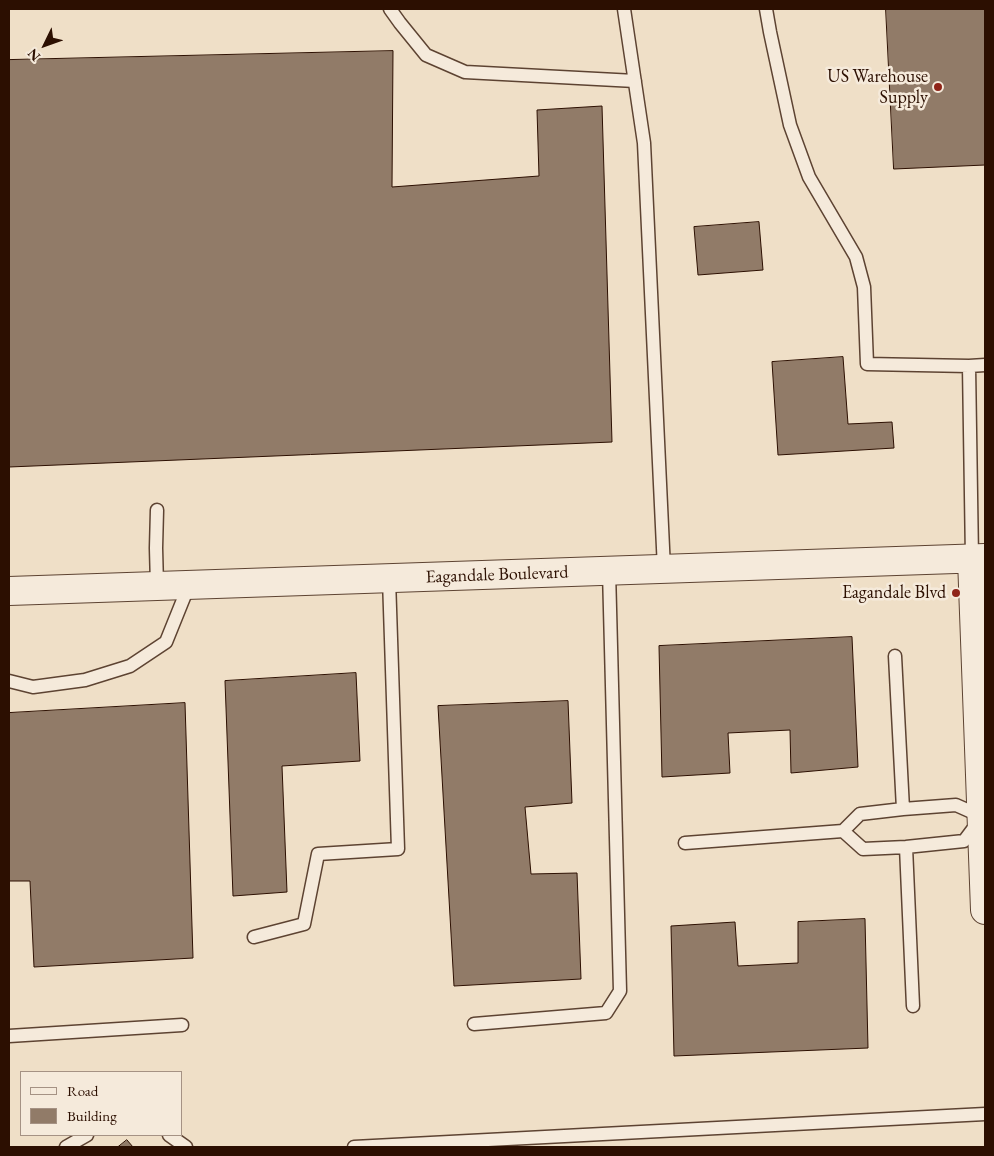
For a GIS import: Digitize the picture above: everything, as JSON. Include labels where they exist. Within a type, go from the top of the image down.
[{"type":"street","name":"Eagandale Boulevard","points":[[9,591],[978,558]]},
{"type":"street","points":[[978,558],[985,910]]},
{"type":"lane","points":[[390,9],[426,55],[465,72],[635,82]]},
{"type":"lane","points":[[624,9],[644,143],[664,569]]},
{"type":"lane","points":[[766,9],[790,126],[809,177],[856,257],[864,287],[867,364],[985,365]]},
{"type":"lane","points":[[969,366],[978,558]]},
{"type":"lane","points":[[156,510],[157,586]]},
{"type":"lane","points":[[474,1024],[606,1013],[620,991],[609,571]]},
{"type":"lane","points":[[254,937],[304,924],[318,854],[398,850],[389,579]]},
{"type":"lane","points":[[9,681],[33,687],[85,680],[130,666],[166,642],[189,585]]},
{"type":"lane","points":[[895,656],[903,809]]},
{"type":"lane","points":[[685,843],[843,831],[860,814],[903,809],[956,805],[984,817],[964,841],[906,847],[862,849],[843,831]]},
{"type":"lane","points":[[906,847],[912,1006]]},
{"type":"lane","points":[[9,1036],[182,1025]]},
{"type":"lane","points":[[354,1147],[985,1114]]},
{"type":"lane","points":[[66,1147],[86,1136]]},
{"type":"lane","points":[[170,1136],[186,1147]]},
{"type":"building","name":"US Warehouse Supply","points":[[886,9],[985,9],[985,165],[894,169]]},
{"type":"building","points":[[393,51],[392,187],[539,176],[537,110],[602,106],[612,442],[9,467],[9,60]]},
{"type":"building","points":[[759,222],[763,270],[698,275],[694,227]]},
{"type":"building","points":[[843,357],[848,424],[892,422],[894,448],[778,455],[772,362]]},
{"type":"building","points":[[852,637],[858,767],[791,773],[790,730],[728,733],[730,773],[662,777],[659,646]]},
{"type":"building","points":[[356,673],[360,761],[282,766],[287,892],[233,896],[225,681]]},
{"type":"building","points":[[568,701],[572,803],[525,807],[531,874],[577,873],[581,979],[454,986],[438,706]]},
{"type":"building","points":[[185,703],[193,958],[34,967],[30,881],[9,881],[9,713]]},
{"type":"building","points":[[865,919],[868,1048],[674,1056],[671,926],[735,922],[738,966],[798,963],[798,922]]},
{"type":"building","points":[[127,1140],[133,1147],[118,1147]]},
{"type":"place","name":"US Warehouse Supply","points":[[938,87]]},
{"type":"place","name":"Eagandale Blvd","points":[[956,593]]}]
